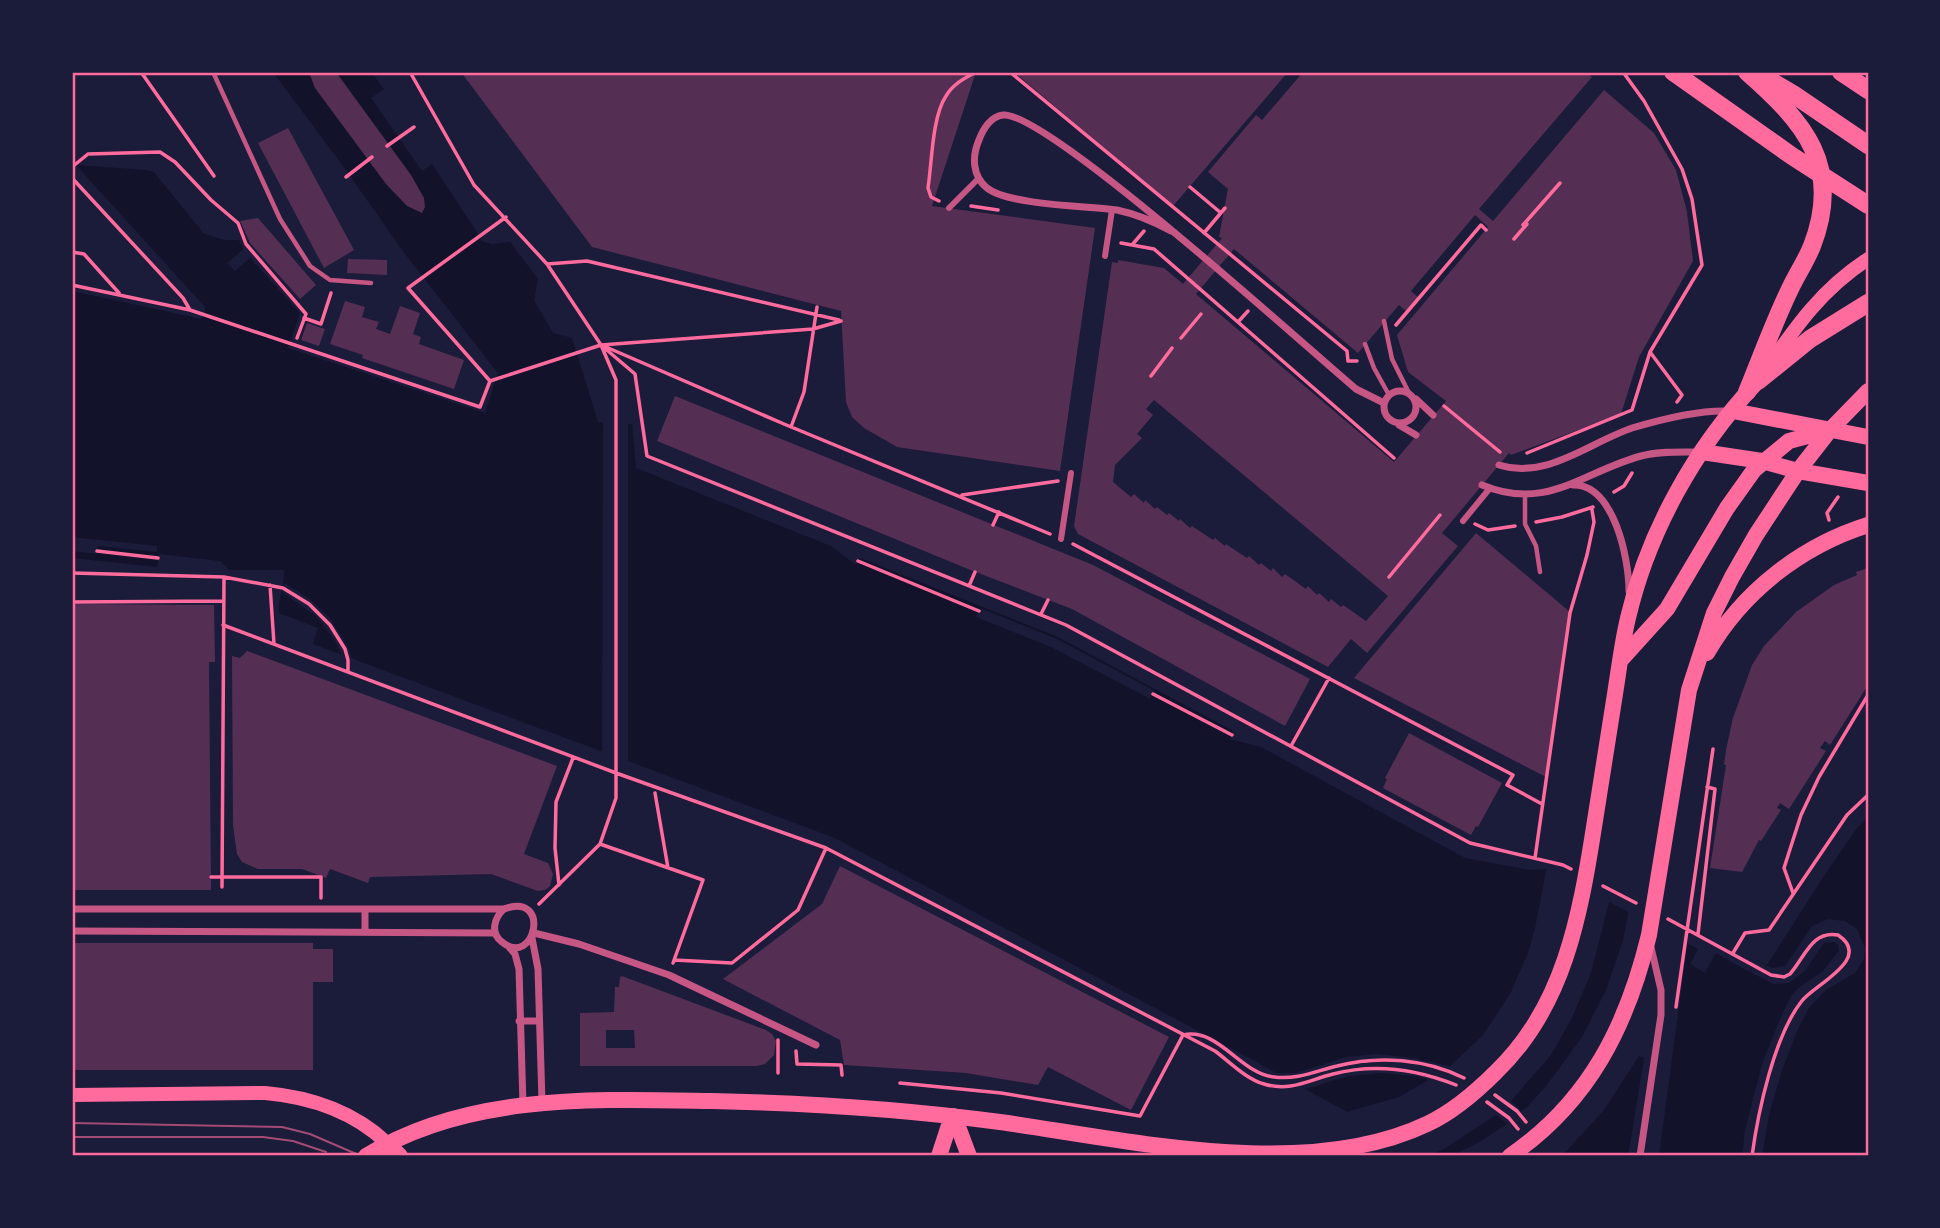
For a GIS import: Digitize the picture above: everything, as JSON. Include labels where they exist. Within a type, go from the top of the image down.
[{"type":"highway","points":[[1673,72],[1792,156],[1868,205]]},
{"type":"highway","points":[[1747,72],[1780,100],[1808,136],[1822,180],[1819,223],[1811,248],[1789,289],[1752,387]]},
{"type":"highway","points":[[1755,72],[1793,94],[1868,145]]},
{"type":"highway","points":[[1841,72],[1868,90]]},
{"type":"highway","points":[[366,1156],[419,1129],[461,1117],[542,1102],[647,1100],[794,1103],[891,1109],[1185,1147],[1289,1153],[1371,1143],[1427,1124],[1451,1111],[1517,1051],[1547,1004],[1570,949],[1588,871],[1628,619],[1637,585],[1673,499],[1702,452],[1752,387],[1810,339],[1868,303]]},
{"type":"highway","points":[[1510,1156],[1566,1108],[1597,1068],[1623,1019],[1649,935],[1691,684],[1714,613],[1732,577],[1798,471],[1829,430],[1868,391]]},
{"type":"highway","points":[[1733,411],[1868,437]]},
{"type":"highway","points":[[1620,661],[1667,609],[1727,508],[1762,461],[1789,441],[1829,430]]},
{"type":"highway","points":[[1702,452],[1762,461],[1798,471],[1868,483]]},
{"type":"highway","points":[[1691,684],[1712,644],[1746,602],[1792,560],[1834,537],[1868,526]]},
{"type":"highway","points":[[939,1156],[953,1116]]},
{"type":"highway","points":[[953,1116],[970,1156]]},
{"type":"highway","points":[[387,1143],[400,1156]]},
{"type":"main road","points":[[1752,387],[1805,314],[1828,290],[1868,259]]},
{"type":"main road","points":[[72,1095],[265,1093],[290,1096],[319,1103],[352,1116],[372,1128],[387,1143]]},
{"type":"street","points":[[1171,231],[1143,217],[1000,194],[987,188],[979,178],[974,159],[980,135],[997,116],[1013,116],[1046,133],[1093,166],[1171,231],[1356,389],[1384,403]]},
{"type":"street","points":[[949,208],[979,178]]},
{"type":"street","points":[[1105,256],[1112,210]]},
{"type":"street","points":[[1416,435],[1387,417],[1384,403],[1389,395],[1399,391],[1411,395],[1433,415]]},
{"type":"street","points":[[1396,423],[1405,423],[1415,414],[1417,405],[1411,395]]},
{"type":"street","points":[[1499,465],[1539,467],[1554,463],[1632,428],[1705,412],[1733,411]]},
{"type":"street","points":[[1463,521],[1486,487],[1525,495],[1546,494],[1643,455],[1702,452]]},
{"type":"street","points":[[1061,539],[1071,476]]},
{"type":"street","points":[[1569,485],[1586,486],[1594,491],[1613,516],[1628,567],[1628,619]]},
{"type":"street","points":[[72,909],[365,911],[517,907],[528,912],[534,922],[542,1102]]},
{"type":"street","points":[[504,909],[496,919],[495,933],[515,954],[519,969],[523,1105]]},
{"type":"street","points":[[365,911],[365,932]]},
{"type":"street","points":[[72,931],[495,933]]},
{"type":"street","points":[[1640,1156],[1661,1016],[1661,990],[1649,935]]},
{"type":"street","points":[[508,946],[521,946],[533,936],[579,944],[669,975],[816,1045]]},
{"type":"street","points":[[519,1021],[539,1021]]},
{"type":"lane","points":[[213,72],[280,219],[310,266],[330,280],[371,283]]},
{"type":"lane","points":[[1384,321],[1395,366],[1411,395]]},
{"type":"lane","points":[[1366,344],[1374,368],[1389,395]]},
{"type":"lane","points":[[1525,495],[1525,524],[1536,546],[1540,572]]},
{"type":"path","points":[[141,72],[215,176]]},
{"type":"path","points":[[410,72],[474,184],[547,264],[601,345],[616,380],[616,798],[600,844],[528,912]]},
{"type":"path","points":[[1010,72],[1168,203]]},
{"type":"path","points":[[1623,72],[1644,101],[1682,169],[1692,199],[1702,265],[1650,352],[1632,410]]},
{"type":"path","points":[[387,146],[414,127]]},
{"type":"path","points":[[72,167],[83,155],[88,154],[160,152],[175,162],[211,200],[237,222],[246,244],[306,314],[298,338]]},
{"type":"path","points":[[346,177],[372,157]]},
{"type":"path","points":[[72,178],[183,298],[190,310]]},
{"type":"path","points":[[1523,225],[1560,183]]},
{"type":"path","points":[[1190,187],[1221,213]]},
{"type":"path","points":[[1514,239],[1549,197]]},
{"type":"path","points":[[1204,233],[1225,208]]},
{"type":"path","points":[[490,381],[408,289],[506,217]]},
{"type":"path","points":[[1393,328],[1480,225],[1486,230]]},
{"type":"path","points":[[1107,241],[1154,249],[1394,458]]},
{"type":"path","points":[[72,253],[84,254],[121,295]]},
{"type":"path","points":[[490,381],[601,345],[813,329],[841,321],[587,261],[547,264]]},
{"type":"path","points":[[304,318],[321,324],[335,280]]},
{"type":"path","points":[[72,285],[190,310],[480,407],[490,381]]},
{"type":"path","points":[[791,427],[804,391],[817,307]]},
{"type":"path","points":[[1181,338],[1201,314]]},
{"type":"path","points":[[601,345],[1061,539],[1513,775],[1507,785],[1542,804]]},
{"type":"path","points":[[601,345],[635,374],[648,456],[1066,625],[1470,843],[1563,865],[1574,871]]},
{"type":"path","points":[[1151,376],[1172,348]]},
{"type":"path","points":[[1650,352],[1682,395]]},
{"type":"path","points":[[958,495],[1071,476]]},
{"type":"path","points":[[1618,490],[1628,480]]},
{"type":"path","points":[[1834,537],[1827,513],[1847,480]]},
{"type":"path","points":[[1535,858],[1570,613],[1594,522],[1591,508]]},
{"type":"path","points":[[993,525],[999,512]]},
{"type":"path","points":[[1389,577],[1440,515]]},
{"type":"path","points":[[97,551],[158,558]]},
{"type":"path","points":[[858,561],[979,611]]},
{"type":"path","points":[[969,586],[975,572]]},
{"type":"path","points":[[72,573],[224,577],[283,588],[320,613],[345,649],[348,671]]},
{"type":"path","points":[[222,887],[224,577]]},
{"type":"path","points":[[270,585],[274,644]]},
{"type":"path","points":[[72,602],[223,599]]},
{"type":"path","points":[[1041,614],[1048,600]]},
{"type":"path","points":[[223,625],[616,773],[826,848],[1215,1051],[1258,1082],[1282,1087],[1300,1085],[1351,1070],[1393,1069],[1433,1076],[1463,1088]]},
{"type":"path","points":[[1291,746],[1329,678]]},
{"type":"path","points":[[1153,694],[1232,735]]},
{"type":"path","points":[[1793,893],[1784,868],[1801,815],[1819,777],[1868,695]]},
{"type":"path","points":[[1675,1016],[1713,749]]},
{"type":"path","points":[[559,885],[555,848],[556,802],[573,757]]},
{"type":"path","points":[[1698,934],[1714,789],[1707,788]]},
{"type":"path","points":[[655,793],[668,868]]},
{"type":"path","points":[[1733,953],[1745,933],[1769,930],[1847,815],[1868,795]]},
{"type":"path","points":[[600,844],[703,880],[674,960],[732,963],[798,910],[826,848]]},
{"type":"path","points":[[211,877],[321,877]]},
{"type":"path","points":[[1598,883],[1645,907]]},
{"type":"path","points":[[1668,919],[1771,975],[1784,977],[1790,974],[1813,942],[1823,935],[1838,935],[1844,939],[1849,952],[1845,964],[1799,1003],[1790,1021],[1767,1084],[1752,1156]]},
{"type":"path","points":[[1183,1035],[1202,1036],[1227,1049],[1264,1075],[1300,1077],[1356,1061],[1376,1059],[1434,1066],[1470,1080]]},
{"type":"path","points":[[900,1083],[1001,1093],[1140,1116],[1183,1035]]},
{"type":"path","points":[[1489,1091],[1517,1111],[1531,1128]]},
{"type":"path","points":[[1482,1099],[1509,1118],[1523,1134]]},
{"type":"shaded area","points":[[273,72],[371,72],[384,89],[371,98],[422,171],[432,164],[481,241],[492,244],[510,242],[538,279],[534,301],[553,333],[572,338],[598,422],[632,424],[636,468],[831,546],[856,565],[860,558],[1058,637],[1233,731],[1230,739],[1261,747],[1465,858],[1530,870],[1547,869],[1698,949],[1690,964],[1705,973],[1716,953],[1749,972],[1757,960],[1767,965],[1826,873],[1868,816],[1868,1156],[1427,1156],[1253,1060],[835,838],[313,644],[318,628],[279,613],[284,570],[229,570],[220,561],[159,554],[157,567],[72,558],[72,291],[201,319],[205,312],[205,307],[76,165],[154,172],[204,234],[225,240],[239,240],[243,249],[227,263],[235,271],[250,258],[300,313],[288,348],[485,413],[498,373],[402,250]]},
{"type":"pier","points":[[603,419],[628,420],[628,766],[602,756]]},
{"type":"pier","points":[[72,537],[157,546],[157,552],[98,546],[97,554],[72,551]]},
{"type":"pier","points":[[285,583],[310,599],[330,618],[348,647],[353,662],[343,658],[335,641],[317,617],[282,592]]},
{"type":"pier","points":[[980,608],[1057,639],[1155,691],[1150,699],[1053,648],[976,617]]},
{"type":"pier","points":[[1547,866],[1610,899],[1591,973],[1571,1020],[1551,1055],[1511,1101],[1521,1111],[1527,1107],[1582,1037],[1606,990],[1623,940],[1629,909],[1688,940],[1659,1156],[1628,1156],[1644,1058],[1639,1056],[1604,1110],[1562,1156],[1452,1156],[1507,1124],[1496,1115],[1444,1149],[1420,1156],[1343,1113],[1399,1097],[1428,1080],[1382,1073],[1349,1076],[1306,1089],[1274,1073],[1296,1073],[1346,1057],[1377,1054],[1450,1066],[1482,1036],[1510,994],[1528,953]]},
{"type":"pier","points":[[1828,919],[1845,921],[1857,929],[1865,948],[1864,959],[1855,973],[1826,990],[1809,1008],[1782,1070],[1769,1116],[1762,1156],[1742,1156],[1745,1130],[1762,1064],[1779,1021],[1791,996],[1823,971],[1839,951],[1838,945],[1835,942],[1824,943],[1805,971],[1789,983],[1773,984],[1750,972],[1757,960],[1772,968],[1785,966],[1812,926]]},
{"type":"building","points":[[309,72],[336,72],[411,175],[424,198],[425,207],[422,213],[407,206],[386,184],[315,88]]},
{"type":"building","points":[[461,72],[976,72],[932,206],[1095,228],[1060,471],[897,447],[864,428],[852,417],[846,402],[841,311],[592,247]]},
{"type":"building","points":[[1014,72],[1288,72],[1173,206]]},
{"type":"building","points":[[1303,72],[1586,72],[1592,77],[1479,209],[1493,221],[1604,90],[1654,133],[1676,170],[1687,212],[1693,261],[1639,357],[1621,414],[1511,455],[1509,453],[1442,533],[1458,546],[1367,653],[1351,639],[1328,667],[1078,534],[1074,526],[1112,262],[1118,263],[1118,260],[1164,268],[1183,284],[1222,238],[1219,237],[1228,189],[1208,172],[1256,115],[1262,120]],"holes":[[[1475,215],[1488,227],[1397,335],[1408,372],[1446,401],[1394,462],[1196,294],[1234,249],[1358,353],[1399,305],[1406,311],[1418,297],[1411,291]],[[1154,400],[1388,596],[1366,621],[1343,605],[1341,607],[1331,599],[1329,602],[1319,593],[1317,595],[1308,586],[1306,589],[1285,574],[1282,577],[1273,568],[1271,571],[1261,563],[1259,565],[1249,556],[1247,558],[1215,538],[1213,540],[1192,526],[1190,528],[1180,519],[1179,521],[1169,513],[1167,515],[1157,507],[1155,509],[1145,500],[1144,503],[1134,494],[1131,497],[1113,482],[1115,465],[1142,438],[1137,434],[1153,415],[1146,409]]]},
{"type":"building","points":[[288,128],[354,250],[324,268],[258,143]]},
{"type":"building","points":[[258,218],[316,285],[300,299],[250,243],[240,221]]},
{"type":"building","points":[[348,259],[387,260],[387,275],[347,273]]},
{"type":"building","points":[[345,301],[365,307],[362,317],[379,322],[376,329],[390,334],[400,306],[420,313],[413,334],[421,337],[419,344],[464,360],[454,389],[362,358],[363,355],[330,344]]},
{"type":"building","points":[[307,323],[325,329],[319,346],[301,340]]},
{"type":"building","points":[[675,396],[1093,565],[1310,679],[1285,726],[1072,609],[657,441]]},
{"type":"building","points":[[1476,533],[1570,612],[1546,777],[1354,678]]},
{"type":"building","points":[[1868,568],[1868,685],[1830,745],[1825,741],[1820,748],[1826,751],[1789,809],[1780,803],[1777,808],[1781,810],[1761,841],[1759,840],[1742,872],[1710,868],[1726,750],[1733,718],[1752,665],[1764,646],[1796,612],[1834,585]]},
{"type":"building","points":[[72,604],[214,605],[215,662],[209,662],[211,890],[72,890]]},
{"type":"building","points":[[247,651],[557,766],[524,854],[548,863],[553,874],[550,886],[538,891],[491,874],[370,877],[368,883],[330,869],[326,878],[302,869],[258,869],[242,862],[237,854],[233,825],[232,656],[240,658]]},
{"type":"building","points":[[1409,733],[1502,783],[1471,835],[1383,788],[1387,779],[1385,778]]},
{"type":"building","points":[[840,866],[1169,1037],[1131,1110],[1048,1067],[1038,1085],[966,1073],[844,1065],[840,1040],[723,979],[822,904]]},
{"type":"building","points":[[72,943],[313,943],[313,949],[333,949],[333,982],[313,982],[313,1070],[72,1070]]},
{"type":"building","points":[[620,977],[766,1030],[776,1041],[774,1055],[765,1064],[757,1066],[580,1066],[580,1013],[614,1012],[615,987],[619,987]],"holes":[[[606,1030],[634,1030],[635,1048],[606,1048]]]},
{"type":"tram line","points":[[72,1123],[282,1127],[310,1134],[361,1156]]},
{"type":"tram line","points":[[72,1137],[263,1137],[293,1141],[326,1152]]}]
